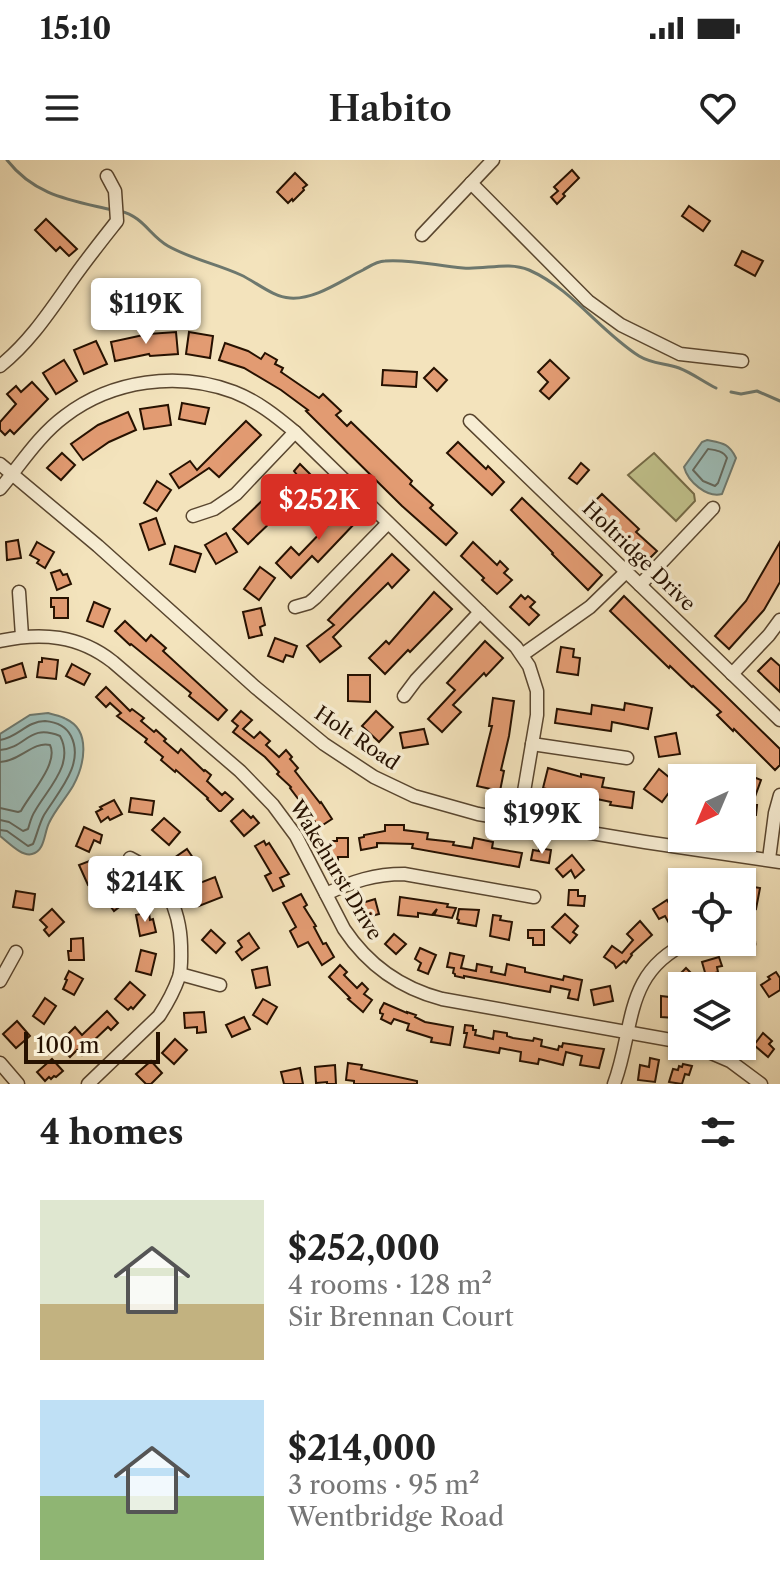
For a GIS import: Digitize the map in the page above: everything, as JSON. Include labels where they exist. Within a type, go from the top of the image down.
[{"type":"street","points":[[422,235],[493,160]]},
{"type":"street","points":[[0,366],[16,353],[49,315],[117,221],[115,191],[107,176]]},
{"type":"street","points":[[471,183],[588,301],[621,325],[680,354],[742,361]]},
{"type":"street","points":[[0,489],[48,430],[70,412],[123,387],[149,382],[195,383],[235,393],[265,408],[295,432],[480,612],[529,666],[537,691],[537,715],[519,821]]},
{"type":"street","name":"Holtridge Drive","points":[[470,421],[780,720]]},
{"type":"street","points":[[193,516],[214,509],[236,494],[295,432]]},
{"type":"street","name":"Holt Road","points":[[0,464],[98,546],[255,687],[324,744],[374,777],[414,796],[462,810],[645,842],[774,860]]},
{"type":"street","points":[[640,585],[713,508]]},
{"type":"street","points":[[295,607],[315,598],[388,523]]},
{"type":"street","points":[[522,655],[590,607],[626,572]]},
{"type":"street","points":[[19,592],[22,636]]},
{"type":"street","points":[[404,696],[480,612]]},
{"type":"street","points":[[732,674],[780,620]]},
{"type":"street","name":"Wakehurst Drive","points":[[0,641],[22,636],[49,636],[76,641],[105,656],[124,672],[262,792],[296,836],[353,943],[372,964],[407,987],[450,1001],[668,1039]]},
{"type":"street","points":[[532,744],[627,758]]},
{"type":"street","points":[[774,860],[775,813],[780,795]]},
{"type":"street","points":[[88,1084],[159,1016],[180,974],[181,935],[169,894],[156,875],[130,858]]},
{"type":"street","points":[[326,894],[362,878],[404,874],[534,897]]},
{"type":"street","points":[[0,981],[16,952]]},
{"type":"street","points":[[614,1084],[635,999],[645,978],[668,955]]},
{"type":"street","points":[[180,974],[220,985]]},
{"type":"street","points":[[728,1060],[761,1084]]},
{"type":"street","points":[[0,1063],[18,1084]]},
{"type":"green space","points":[[654,453],[694,494],[695,501],[676,521],[628,475]]},
{"type":"water","points":[[707,440],[724,444],[736,458],[722,494],[710,494],[699,488],[684,467],[702,442]]},
{"type":"water","points":[[48,713],[66,719],[80,732],[83,740],[82,759],[73,786],[49,823],[42,846],[28,854],[0,836],[0,734],[30,715]]},
{"type":"building","points":[[572,170],[579,178],[557,204],[551,197],[558,191],[554,187]]},
{"type":"building","points":[[295,173],[307,185],[288,203],[277,192]]},
{"type":"building","points":[[689,206],[710,221],[703,231],[682,216]]},
{"type":"building","points":[[46,219],[77,249],[69,256],[60,247],[56,251],[35,230]]},
{"type":"building","points":[[742,251],[763,261],[755,276],[735,265]]},
{"type":"building","points":[[176,332],[178,354],[149,354],[115,361],[111,342]]},
{"type":"building","points":[[189,332],[213,336],[210,358],[186,354]]},
{"type":"building","points":[[96,341],[107,364],[84,374],[74,350]]},
{"type":"building","points":[[225,343],[261,359],[265,353],[277,360],[275,364],[283,368],[281,372],[319,398],[323,394],[341,411],[336,415],[347,426],[351,422],[412,481],[410,484],[433,505],[430,508],[457,533],[446,545],[402,506],[308,410],[244,368],[219,360]]},
{"type":"building","points":[[64,360],[77,381],[56,394],[43,373]]},
{"type":"building","points":[[550,360],[569,378],[549,399],[540,391],[548,382],[538,372]]},
{"type":"building","points":[[434,368],[447,380],[437,391],[424,378]]},
{"type":"building","points":[[383,370],[417,372],[416,387],[382,385]]},
{"type":"building","points":[[32,382],[48,399],[14,434],[10,430],[5,435],[0,430],[0,422],[16,404],[7,394],[16,386],[21,392]]},
{"type":"building","points":[[182,403],[209,408],[205,424],[179,419]]},
{"type":"building","points":[[168,405],[171,425],[144,429],[140,409]]},
{"type":"building","points":[[128,412],[136,430],[109,442],[83,460],[71,444],[98,425]]},
{"type":"building","points":[[246,421],[261,435],[219,477],[209,468],[179,488],[170,474],[190,461],[197,470]]},
{"type":"building","points":[[458,442],[504,482],[492,495],[447,453]]},
{"type":"building","points":[[62,453],[75,465],[61,480],[47,468]]},
{"type":"building","points":[[581,463],[589,470],[577,484],[569,478]]},
{"type":"building","points":[[300,464],[314,478],[248,544],[233,529],[276,487],[281,491],[297,475],[294,471]]},
{"type":"building","points":[[157,481],[171,490],[157,511],[144,503]]},
{"type":"building","points":[[602,494],[657,551],[645,563],[614,534],[617,531],[607,521],[604,524],[588,508]]},
{"type":"building","points":[[522,498],[602,575],[588,590],[511,510]]},
{"type":"building","points":[[340,505],[357,521],[318,562],[312,556],[291,578],[276,563],[291,547],[299,555],[327,526],[324,523]]},
{"type":"building","points":[[156,518],[165,544],[149,550],[140,524]]},
{"type":"building","points":[[226,533],[237,552],[216,564],[205,545]]},
{"type":"building","points":[[18,540],[21,558],[7,560],[6,542]]},
{"type":"building","points":[[37,542],[54,552],[45,568],[30,555]]},
{"type":"building","points":[[473,542],[497,565],[500,561],[508,569],[504,573],[512,580],[497,594],[461,556]]},
{"type":"building","points":[[780,542],[780,582],[764,610],[729,649],[715,636],[746,601]]},
{"type":"building","points":[[175,546],[201,554],[195,572],[170,564]]},
{"type":"building","points":[[392,554],[409,570],[392,588],[388,583],[333,637],[341,646],[320,662],[307,646],[334,625],[328,620]]},
{"type":"building","points":[[260,567],[275,578],[259,600],[244,589]]},
{"type":"building","points":[[60,570],[63,575],[67,574],[71,584],[57,590],[51,573]]},
{"type":"building","points":[[434,592],[452,609],[385,674],[369,658],[386,641],[389,644]]},
{"type":"building","points":[[521,595],[535,602],[530,607],[539,615],[529,625],[510,607]]},
{"type":"building","points":[[624,596],[780,749],[780,765],[775,770],[717,715],[721,712],[669,668],[610,611]]},
{"type":"building","points":[[51,598],[68,598],[68,618],[54,618]]},
{"type":"building","points":[[94,602],[110,609],[103,627],[87,621]]},
{"type":"building","points":[[261,608],[265,625],[260,627],[262,635],[249,638],[243,612]]},
{"type":"building","points":[[125,621],[146,641],[151,635],[166,648],[163,651],[227,710],[218,720],[189,696],[191,693],[115,631]]},
{"type":"building","points":[[275,638],[297,646],[293,657],[286,655],[283,662],[268,656]]},
{"type":"building","points":[[485,641],[503,658],[453,705],[461,712],[442,732],[428,719],[455,690],[447,683]]},
{"type":"building","points":[[561,647],[574,649],[573,657],[580,658],[578,675],[557,672]]},
{"type":"building","points":[[42,658],[58,660],[56,679],[37,677]]},
{"type":"building","points":[[771,658],[780,666],[780,692],[758,671]]},
{"type":"building","points":[[22,663],[26,677],[6,683],[2,670]]},
{"type":"building","points":[[72,664],[90,674],[84,685],[66,676]]},
{"type":"building","points":[[348,675],[370,675],[370,702],[348,701]]},
{"type":"building","points":[[106,687],[130,711],[132,709],[144,718],[141,721],[154,732],[156,730],[178,753],[181,749],[211,775],[207,781],[222,795],[225,792],[233,799],[219,811],[208,798],[161,760],[163,757],[145,742],[147,739],[117,716],[121,713],[110,703],[106,707],[96,697]]},
{"type":"building","points":[[493,698],[514,701],[500,791],[477,786],[492,726],[489,726]]},
{"type":"building","points":[[625,703],[652,708],[648,729],[612,722],[611,731],[555,723],[557,709],[591,714],[592,705],[624,710]]},
{"type":"building","points":[[241,711],[252,720],[243,729],[254,738],[260,732],[270,741],[266,745],[279,757],[286,750],[298,768],[295,771],[332,819],[318,828],[305,802],[302,804],[291,787],[277,774],[279,772],[233,732],[238,726],[232,721]]},
{"type":"building","points":[[376,711],[393,727],[379,742],[362,726]]},
{"type":"building","points":[[424,729],[428,744],[403,748],[400,733]]},
{"type":"building","points":[[676,733],[680,754],[659,757],[655,737]]},
{"type":"building","points":[[548,768],[581,777],[581,774],[604,778],[602,787],[634,792],[632,808],[543,788]]},
{"type":"building","points":[[659,769],[668,776],[668,794],[662,802],[644,789]]},
{"type":"building","points":[[131,798],[154,801],[152,815],[129,812]]},
{"type":"building","points":[[114,800],[122,814],[101,822],[96,812]]},
{"type":"building","points":[[243,810],[259,823],[244,836],[231,821]]},
{"type":"building","points":[[164,818],[180,832],[169,845],[152,830]]},
{"type":"building","points":[[385,825],[404,825],[404,830],[428,833],[427,839],[472,848],[474,838],[493,842],[492,848],[522,853],[519,867],[412,848],[413,844],[377,843],[377,847],[361,850],[359,838],[385,831]]},
{"type":"building","points":[[84,827],[102,835],[100,843],[94,840],[89,852],[76,846]]},
{"type":"building","points":[[337,838],[348,838],[348,857],[329,861],[329,841],[337,841]]},
{"type":"building","points":[[264,841],[266,845],[269,843],[289,874],[280,878],[284,886],[273,891],[265,876],[271,873],[255,846]]},
{"type":"building","points":[[539,848],[551,850],[549,863],[531,860],[533,850],[539,851]]},
{"type":"building","points":[[187,849],[200,868],[188,877],[174,858]]},
{"type":"building","points":[[572,855],[584,870],[575,878],[571,870],[563,877],[556,869]]},
{"type":"building","points":[[92,860],[93,864],[97,863],[103,878],[88,885],[79,865]]},
{"type":"building","points":[[215,877],[222,897],[199,906],[192,886]]},
{"type":"building","points":[[116,886],[127,901],[114,911],[103,896]]},
{"type":"building","points":[[756,887],[760,888],[756,909]]},
{"type":"building","points":[[569,890],[578,890],[578,896],[585,896],[584,906],[568,905]]},
{"type":"building","points":[[16,891],[35,894],[33,910],[13,907]]},
{"type":"building","points":[[301,894],[314,927],[334,957],[322,965],[308,942],[298,947],[290,931],[296,927],[283,903]]},
{"type":"building","points":[[400,897],[456,908],[452,918],[434,915],[437,909],[432,915],[398,915]]},
{"type":"building","points":[[375,899],[379,914],[367,917],[365,911],[361,912],[359,904]]},
{"type":"building","points":[[667,900],[668,921],[665,916],[659,919],[653,909]]},
{"type":"building","points":[[52,909],[64,922],[49,936],[44,930],[47,927],[40,920]]},
{"type":"building","points":[[459,909],[479,910],[476,926],[458,923]]},
{"type":"building","points":[[149,912],[156,932],[140,936],[136,915]]},
{"type":"building","points":[[565,914],[578,926],[573,932],[577,935],[570,943],[552,927]]},
{"type":"building","points":[[493,915],[512,922],[509,940],[490,936]]},
{"type":"building","points":[[640,921],[652,935],[631,954],[626,963],[624,961],[616,968],[604,957],[612,946],[622,953],[633,940],[627,934]]},
{"type":"building","points":[[211,930],[225,943],[216,953],[202,940]]},
{"type":"building","points":[[528,930],[544,930],[544,945],[533,945],[533,938],[528,938]]},
{"type":"building","points":[[249,933],[259,948],[242,960],[236,952],[242,947],[238,941]]},
{"type":"building","points":[[394,934],[406,944],[396,954],[385,944]]},
{"type":"building","points":[[83,938],[84,960],[69,960],[71,939]]},
{"type":"building","points":[[420,948],[436,955],[428,974],[418,970],[421,963],[415,959]]},
{"type":"building","points":[[141,950],[156,954],[151,975],[136,971]]},
{"type":"building","points":[[450,953],[464,956],[461,968],[476,971],[477,964],[492,967],[491,972],[505,975],[507,964],[525,968],[525,972],[563,980],[564,976],[582,980],[578,1000],[568,998],[570,990],[551,986],[550,992],[455,976],[454,968],[447,967]]},
{"type":"building","points":[[719,957],[722,966],[717,967],[718,972],[705,972],[702,962]]},
{"type":"building","points":[[340,965],[347,972],[344,975],[357,988],[362,983],[368,989],[364,994],[372,1000],[363,1012],[329,977]]},
{"type":"building","points":[[267,967],[270,985],[256,988],[252,970]]},
{"type":"building","points":[[69,971],[83,979],[74,995],[63,989]]},
{"type":"building","points":[[776,972],[780,978],[780,990],[769,997],[761,985]]},
{"type":"building","points":[[130,982],[145,995],[133,1009],[128,1010],[115,999]]},
{"type":"building","points":[[610,986],[613,1001],[594,1005],[591,990]]},
{"type":"building","points":[[661,996],[668,997],[668,1018],[661,1017]]},
{"type":"building","points":[[45,998],[56,1006],[44,1024],[33,1016]]},
{"type":"building","points":[[263,999],[277,1007],[267,1024],[253,1015]]},
{"type":"building","points":[[384,1003],[416,1015],[425,1022],[453,1027],[450,1045],[431,1042],[432,1038],[407,1030],[409,1024],[394,1019],[391,1024],[381,1019],[383,1014],[380,1010]]},
{"type":"building","points":[[107,1011],[118,1023],[111,1030],[108,1027],[82,1055],[77,1050],[70,1057],[58,1044],[75,1027],[82,1035]]},
{"type":"building","points":[[204,1012],[206,1032],[197,1033],[197,1027],[185,1028],[184,1013]]},
{"type":"building","points":[[244,1017],[250,1029],[232,1037],[226,1025]]},
{"type":"building","points":[[17,1021],[30,1036],[16,1048],[3,1034]]},
{"type":"building","points":[[465,1025],[473,1026],[475,1035],[493,1039],[494,1031],[507,1033],[513,1038],[542,1040],[541,1046],[558,1050],[563,1043],[604,1049],[599,1068],[580,1065],[582,1056],[566,1052],[563,1065],[539,1059],[538,1064],[520,1061],[521,1052],[500,1048],[499,1053],[464,1047]]},
{"type":"building","points":[[763,1033],[772,1041],[769,1044],[774,1049],[768,1057],[756,1047]]},
{"type":"building","points":[[175,1039],[187,1050],[174,1064],[162,1053]]},
{"type":"building","points":[[650,1058],[659,1060],[655,1082],[638,1080],[640,1065],[649,1067]]},
{"type":"building","points":[[52,1059],[63,1071],[45,1081],[37,1072]]},
{"type":"building","points":[[151,1061],[162,1073],[151,1084],[146,1084],[136,1074]]},
{"type":"building","points":[[348,1063],[362,1065],[361,1069],[417,1081],[417,1084],[354,1084],[354,1081],[346,1080]]},
{"type":"building","points":[[683,1064],[692,1066],[682,1084],[669,1082],[673,1069],[678,1070]]},
{"type":"building","points":[[335,1065],[336,1084],[316,1083],[315,1067]]},
{"type":"building","points":[[300,1068],[303,1084],[284,1084],[281,1072]]},
{"type":"waterway","points":[[7,160],[29,182],[42,189],[112,210]]},
{"type":"waterway","points":[[120,211],[135,217],[161,242],[177,251],[232,271],[271,292],[290,298],[319,293],[382,261],[463,268],[521,267],[559,288],[639,356],[689,372],[716,388]]},
{"type":"waterway","points":[[731,392],[757,391],[780,401]]}]
